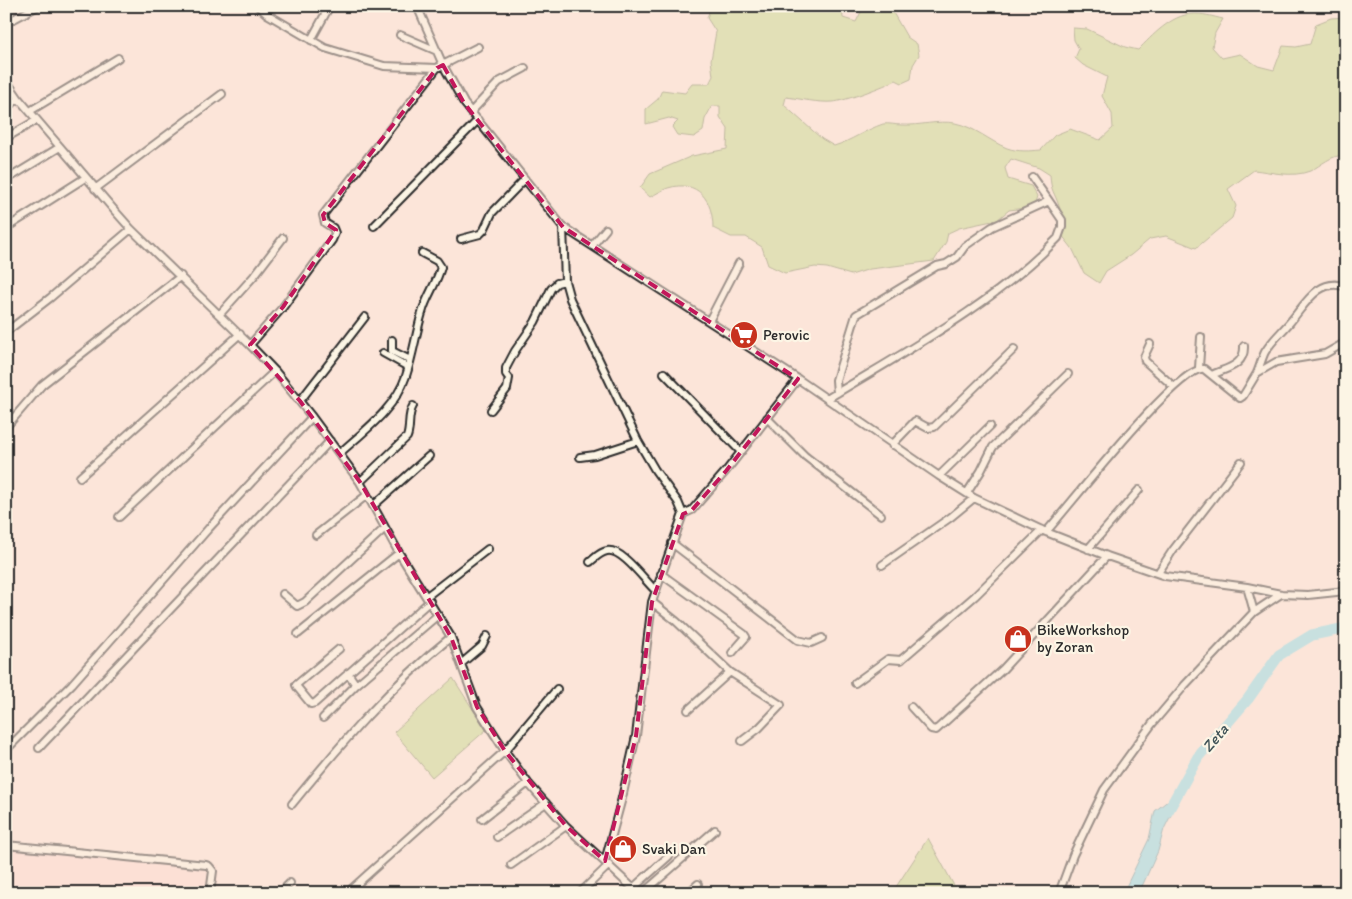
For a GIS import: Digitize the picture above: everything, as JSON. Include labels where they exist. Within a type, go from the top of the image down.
[{"type":"street","points":[[6,23],[38,6]]},
{"type":"street","points":[[258,6],[267,14],[325,48],[384,66],[440,66]]},
{"type":"street","points":[[417,6],[437,50],[440,66],[464,103],[563,227],[798,379],[892,445],[967,494],[1044,531],[1158,574],[1281,594],[1346,591]]},
{"type":"street","points":[[311,40],[328,8]]},
{"type":"street","points":[[400,35],[437,50]]},
{"type":"street","points":[[250,345],[283,308],[332,240],[335,233],[333,228],[325,224],[323,215],[440,66],[478,46]]},
{"type":"street","points":[[30,111],[118,58]]},
{"type":"street","points":[[472,112],[499,82],[525,68]]},
{"type":"street","points":[[6,80],[19,99],[95,190],[131,229],[220,314],[275,371],[340,453],[360,482],[385,528],[451,637],[477,707],[528,783],[566,826],[636,891],[669,856]]},
{"type":"street","points":[[95,190],[222,94]]},
{"type":"street","points":[[6,107],[19,99]]},
{"type":"street","points":[[6,138],[37,120]]},
{"type":"street","points":[[374,226],[478,120]]},
{"type":"street","points":[[6,180],[60,147]]},
{"type":"street","points":[[827,399],[996,292],[1030,266],[1058,238],[1061,233],[1062,220],[1032,177]]},
{"type":"street","points":[[6,228],[85,178]]},
{"type":"street","points":[[462,239],[480,234],[492,213],[525,179]]},
{"type":"street","points":[[837,393],[836,380],[856,315],[936,266],[951,261],[957,257],[965,246],[992,227],[1049,201]]},
{"type":"street","points":[[563,227],[565,281],[570,299],[638,441],[655,470],[678,502],[683,514],[652,602],[636,736],[607,863],[580,893]]},
{"type":"street","points":[[6,332],[50,298],[131,229]]},
{"type":"street","points":[[592,246],[606,229]]},
{"type":"street","points":[[220,314],[254,276],[283,238]]},
{"type":"street","points":[[340,453],[378,418],[392,402],[405,378],[422,313],[440,267],[437,261],[422,253]]},
{"type":"street","points":[[708,321],[739,263]]},
{"type":"street","points":[[6,427],[42,385],[181,276]]},
{"type":"street","points":[[491,410],[508,389],[509,378],[506,374],[506,368],[509,361],[536,322],[551,288],[557,283],[565,281]]},
{"type":"street","points":[[854,683],[888,659],[901,660],[904,658],[975,596],[1044,531],[1173,386],[1199,368],[1204,369],[1240,398],[1256,373],[1271,343],[1309,297],[1331,285],[1346,286]]},
{"type":"street","points":[[300,401],[365,317]]},
{"type":"street","points":[[80,477],[240,334]]},
{"type":"street","points":[[1199,368],[1201,337]]},
{"type":"street","points":[[392,340],[392,351],[409,363]]},
{"type":"street","points":[[1256,373],[1276,362],[1325,354],[1346,342]]},
{"type":"street","points":[[1150,344],[1144,356],[1145,361],[1173,386]]},
{"type":"street","points":[[1212,375],[1228,369],[1239,362],[1244,346]]},
{"type":"street","points":[[892,445],[915,421],[928,428],[934,427],[1014,349]]},
{"type":"street","points":[[383,352],[409,363]]},
{"type":"street","points":[[119,517],[275,371]]},
{"type":"street","points":[[664,374],[741,452]]},
{"type":"street","points":[[967,494],[993,447],[1068,374]]},
{"type":"street","points":[[683,514],[692,510],[741,452],[798,379]]},
{"type":"street","points":[[360,482],[407,437],[409,414],[413,406]]},
{"type":"street","points":[[6,750],[72,684],[209,528],[312,417]]},
{"type":"street","points":[[767,418],[805,456],[881,516]]},
{"type":"street","points":[[939,476],[990,426]]},
{"type":"street","points":[[39,748],[330,441]]},
{"type":"street","points":[[580,457],[595,455],[638,441]]},
{"type":"street","points":[[374,506],[429,456]]},
{"type":"street","points":[[1158,574],[1173,550],[1241,462]]},
{"type":"street","points":[[1088,549],[1139,490]]},
{"type":"street","points":[[316,535],[367,495]]},
{"type":"street","points":[[882,565],[951,518],[974,498]]},
{"type":"street","points":[[283,594],[293,604],[300,605],[385,528]]},
{"type":"street","points":[[672,543],[798,640],[811,643],[822,638]]},
{"type":"street","points":[[339,649],[298,683],[297,687],[310,704],[348,673],[428,599],[488,549]]},
{"type":"street","points":[[590,562],[602,552],[609,550],[616,552],[656,591]]},
{"type":"street","points":[[298,634],[400,553]]},
{"type":"street","points":[[911,707],[931,729],[936,730],[1003,669],[1107,556]]},
{"type":"street","points":[[661,574],[744,634],[746,637],[732,653]]},
{"type":"street","points":[[1247,587],[1254,612]]},
{"type":"street","points":[[1059,893],[1104,790],[1152,724],[1184,684],[1254,612],[1281,594]]},
{"type":"street","points":[[652,602],[676,621],[730,672],[781,705],[759,728],[742,741]]},
{"type":"street","points":[[323,718],[356,685],[438,615]]},
{"type":"street","points":[[462,663],[482,646],[487,636]]},
{"type":"street","points":[[292,804],[348,736],[383,698],[451,637]]},
{"type":"street","points":[[688,710],[730,672]]},
{"type":"street","points":[[348,673],[356,685]]},
{"type":"street","points":[[348,893],[505,751],[557,690]]},
{"type":"street","points":[[482,819],[528,783]]},
{"type":"street","points":[[497,837],[546,803]]},
{"type":"street","points":[[512,865],[566,826]]},
{"type":"street","points":[[643,893],[715,830]]},
{"type":"street","points":[[6,845],[209,866],[212,871],[210,893]]},
{"type":"street","points":[[280,893],[290,883]]},
{"type":"street","points":[[688,893],[698,884]]},
{"type":"highlighted area","points":[[443,65],[464,103],[563,227],[798,379],[726,471],[692,510],[683,514],[652,602],[636,736],[605,861],[566,826],[505,751],[477,707],[451,637],[360,482],[300,401],[250,345],[283,307],[336,230],[325,223],[323,215],[437,68]]},
{"type":"shaded area","points":[[6,843],[219,865],[217,893],[6,893]]},
{"type":"green space","points":[[711,6],[756,6],[758,9],[775,14],[786,6],[842,6],[843,18],[856,22],[864,6],[883,6],[892,11],[907,37],[917,44],[919,55],[913,65],[911,79],[902,83],[896,80],[865,93],[833,102],[786,97],[784,105],[822,139],[834,146],[883,124],[909,125],[948,122],[969,128],[1007,148],[1024,151],[1041,150],[1055,135],[1070,129],[1100,140],[1113,128],[1112,114],[1102,96],[1107,77],[1083,65],[1075,58],[1079,49],[1074,40],[1073,28],[1087,29],[1125,47],[1138,50],[1162,27],[1177,18],[1192,14],[1208,15],[1223,19],[1215,33],[1212,47],[1222,58],[1240,54],[1258,66],[1274,70],[1283,46],[1296,47],[1310,44],[1316,24],[1331,18],[1346,17],[1346,155],[1331,158],[1310,171],[1303,173],[1282,174],[1254,170],[1228,189],[1236,206],[1232,218],[1196,248],[1166,236],[1150,239],[1131,255],[1106,271],[1099,283],[1084,273],[1072,248],[1061,234],[1061,213],[1052,188],[1050,175],[1039,168],[1011,159],[1005,168],[1008,179],[1031,186],[1037,197],[1034,207],[1009,210],[997,220],[959,228],[948,233],[946,242],[934,261],[870,269],[851,275],[827,268],[815,267],[785,273],[768,265],[762,247],[746,237],[731,237],[713,228],[707,201],[695,189],[679,186],[666,189],[650,197],[640,188],[650,174],[692,156],[727,149],[728,129],[720,117],[720,106],[712,106],[705,119],[703,131],[694,137],[677,135],[672,127],[678,121],[669,118],[646,124],[646,109],[658,99],[662,90],[685,93],[692,84],[709,84],[713,76],[711,60],[716,32],[707,18]]},
{"type":"green space","points":[[453,678],[486,730],[432,777],[394,732]]},
{"type":"green space","points":[[928,838],[958,893],[892,893]]},
{"type":"water","points":[[1175,798],[1178,801],[1164,829],[1158,851],[1139,893],[1123,893],[1149,839],[1155,811],[1170,799]]},
{"type":"waterway","name":"Zeta","points":[[1168,811],[1198,757],[1248,699],[1279,655],[1312,635],[1346,628]]},
{"type":"place","name":"Perovic","points":[[744,335]]},
{"type":"place","name":"BikeWorkshop by Zoran","points":[[1018,639]]},
{"type":"place","name":"Svaki Dan","points":[[623,849]]}]
